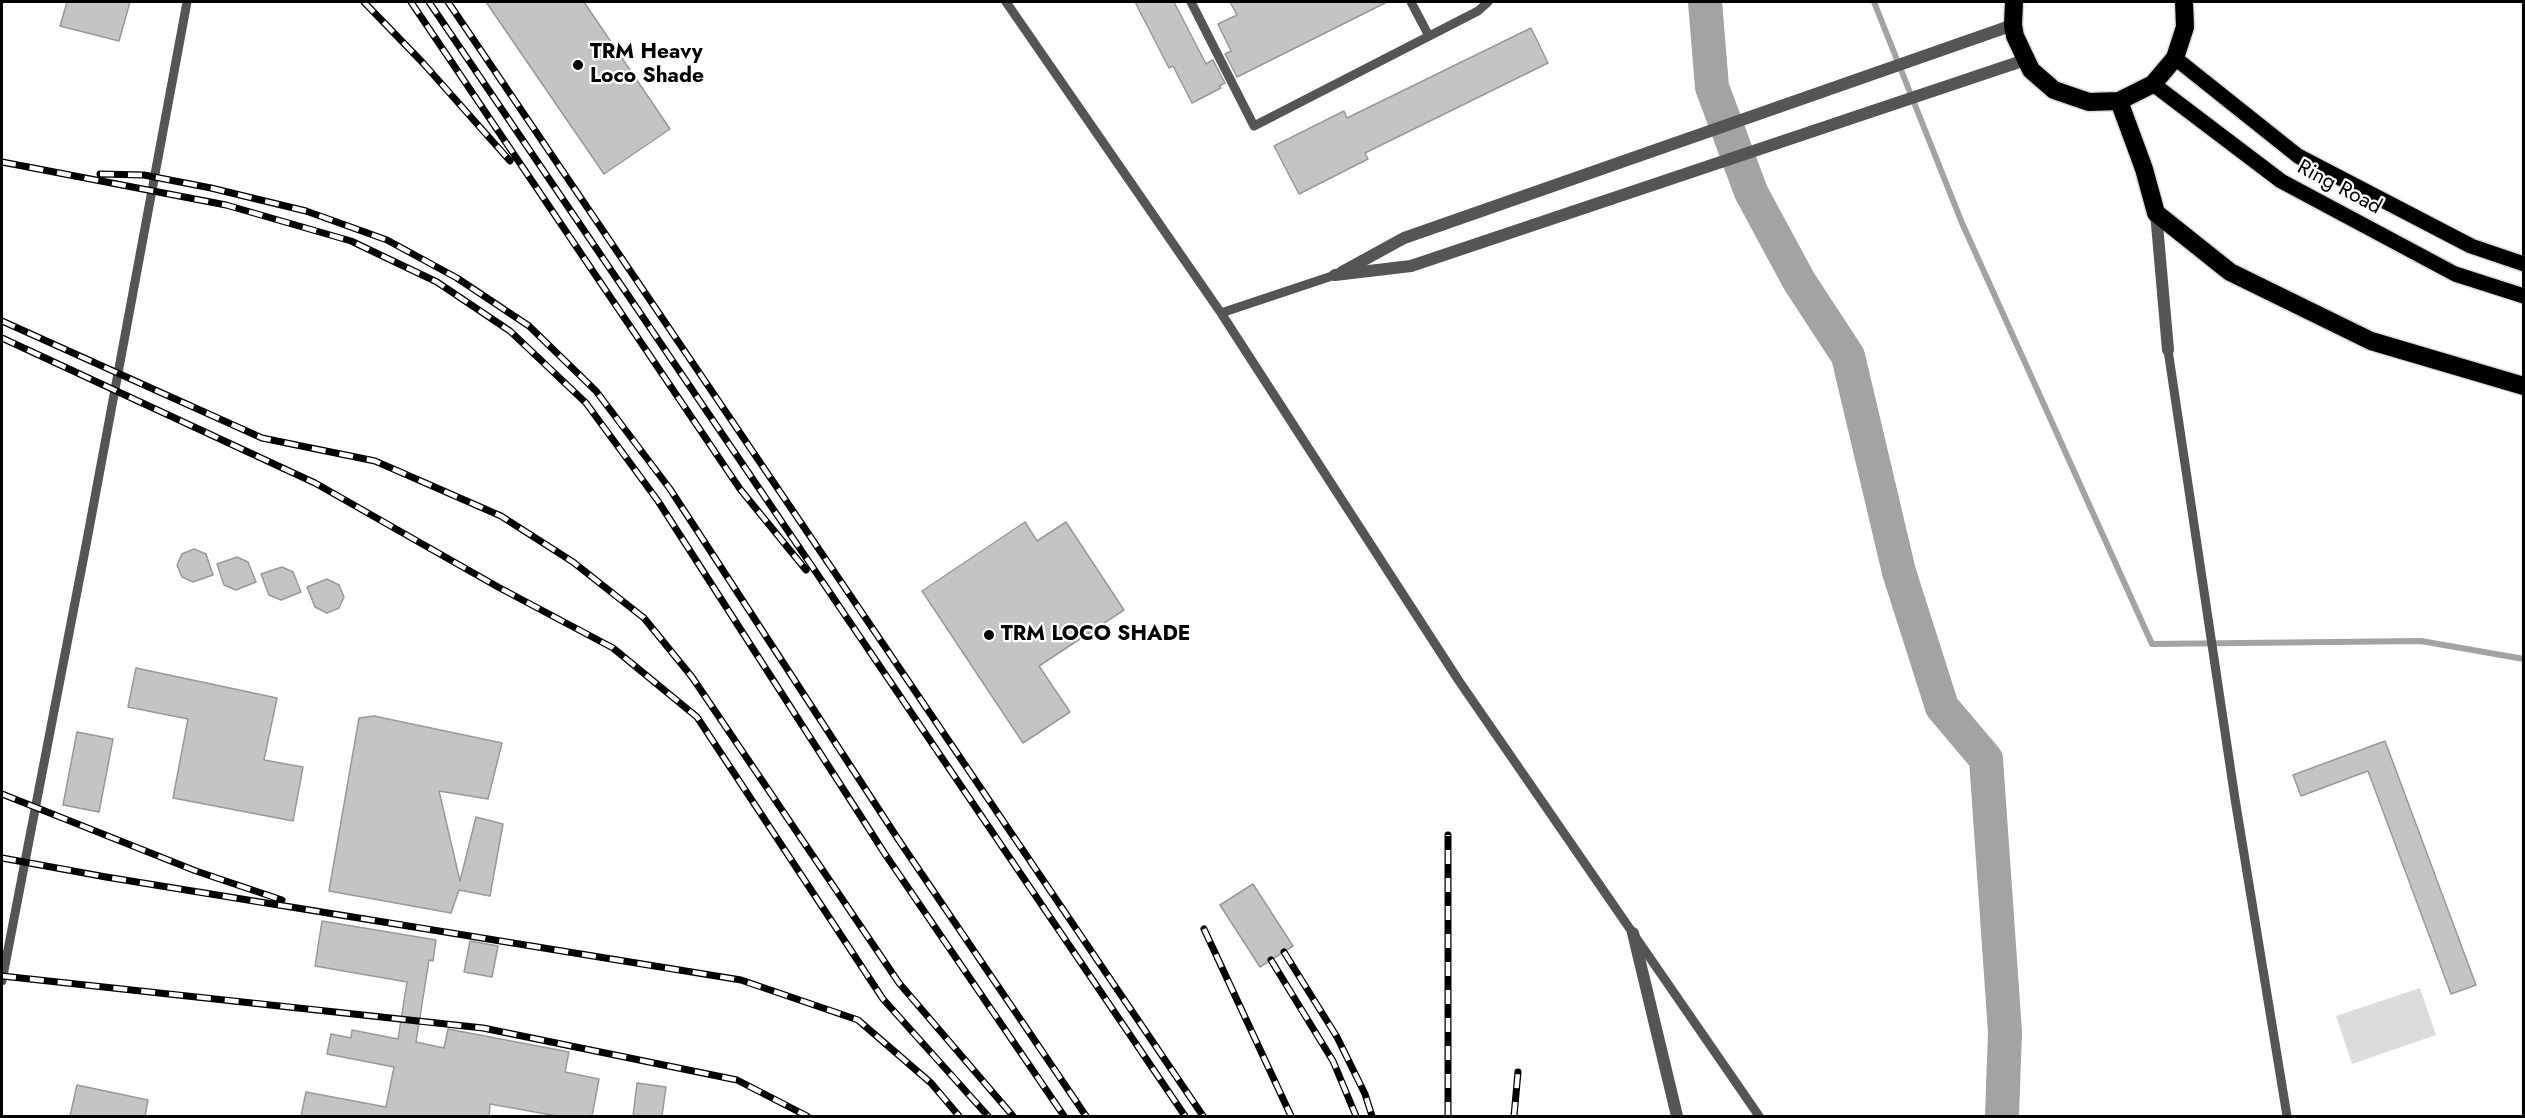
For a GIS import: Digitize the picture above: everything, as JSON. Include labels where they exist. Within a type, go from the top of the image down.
[{"type":"highway","points":[[2014,2],[2013,25],[2025,60],[2031,69],[2054,90],[2089,102],[2119,101],[2153,84],[2175,58],[2185,27],[2184,2]]},
{"type":"highway","points":[[2119,101],[2144,169],[2156,213],[2230,272],[2371,341],[2523,386]]},
{"type":"main road","name":"Ring Road","points":[[2175,58],[2298,156],[2471,246],[2523,264]]},
{"type":"main road","name":"Ring Road","points":[[2153,84],[2281,181],[2455,274],[2523,296]]},
{"type":"street","points":[[1335,275],[1404,238],[2013,25]]},
{"type":"street","points":[[1335,275],[1411,266],[2025,60]]},
{"type":"street","points":[[2156,213],[2168,350]]},
{"type":"street","points":[[1633,933],[1677,1116]]},
{"type":"lane","points":[[2,981],[187,2]]},
{"type":"lane","points":[[1006,2],[1221,314],[1459,681],[1759,1116]]},
{"type":"lane","points":[[1191,2],[1254,126],[1478,11],[1488,2]]},
{"type":"lane","points":[[1411,2],[1429,36]]},
{"type":"lane","points":[[1221,314],[1335,275]]},
{"type":"lane","points":[[2168,350],[2219,691],[2288,1116]]},
{"type":"shaded area","points":[[2420,988],[2436,1035],[2352,1064],[2336,1016]]},
{"type":"building","points":[[67,2],[130,2],[119,41],[60,26]]},
{"type":"building","name":"TRM Heavy Loco Shade","points":[[486,2],[584,2],[670,129],[604,174]]},
{"type":"building","points":[[1135,2],[1174,2],[1206,64],[1213,60],[1225,83],[1219,86],[1221,88],[1192,103],[1173,66],[1169,68]]},
{"type":"building","points":[[1230,2],[1387,2],[1237,77],[1225,54],[1231,51],[1218,24],[1237,15]]},
{"type":"building","points":[[1531,28],[1548,63],[1365,153],[1368,159],[1299,194],[1274,146],[1344,111],[1347,118]]},
{"type":"building","name":"TRM LOCO SHADE","points":[[1025,522],[1037,541],[1066,522],[1124,610],[1039,666],[1070,712],[1023,743],[922,591]]},
{"type":"building","points":[[194,549],[206,554],[213,575],[193,582],[182,577],[177,565],[182,554]]},
{"type":"building","points":[[237,557],[248,562],[256,582],[236,590],[224,585],[217,564]]},
{"type":"building","points":[[282,567],[293,572],[301,592],[281,600],[269,595],[261,574]]},
{"type":"building","points":[[327,579],[339,585],[344,597],[339,608],[327,613],[315,607],[307,587]]},
{"type":"building","points":[[136,668],[277,698],[264,760],[303,767],[293,821],[173,798],[188,719],[128,707]]},
{"type":"building","points":[[374,716],[502,743],[488,799],[439,791],[460,881],[476,817],[503,824],[490,896],[459,890],[451,913],[329,891],[359,718]]},
{"type":"building","points":[[77,732],[113,739],[99,812],[63,805]]},
{"type":"building","points":[[2385,741],[2476,985],[2451,994],[2368,771],[2301,796],[2293,775]]},
{"type":"building","points":[[1253,884],[1293,946],[1260,967],[1220,905]]},
{"type":"building","points":[[322,921],[436,940],[433,961],[429,960],[416,1042],[444,1048],[448,1029],[569,1052],[565,1072],[599,1079],[592,1116],[557,1116],[490,1104],[489,1116],[301,1116],[306,1092],[386,1107],[394,1067],[327,1054],[331,1034],[351,1038],[352,1030],[398,1039],[407,982],[315,966]]},
{"type":"building","points":[[470,941],[498,946],[492,977],[464,972]]},
{"type":"building","points":[[637,1083],[666,1087],[662,1116],[633,1116]]},
{"type":"building","points":[[77,1085],[148,1100],[145,1116],[70,1116]]},
{"type":"waterway","points":[[1705,2],[1712,87],[1751,192],[1799,281],[1848,356],[1899,572],[1942,707],[1986,759],[2005,1032],[2002,1116]]},
{"type":"waterway","points":[[1874,2],[1962,223],[2152,644],[2421,641],[2524,659]]},
{"type":"railway","points":[[364,2],[423,63],[510,161]]},
{"type":"railway","points":[[411,2],[740,489],[806,570]]},
{"type":"railway","points":[[429,2],[1185,1116]]},
{"type":"railway","points":[[448,2],[1203,1116]]},
{"type":"railway","points":[[2,162],[226,205],[351,241],[437,282],[510,331],[586,403],[658,501],[885,854],[1064,1116]]},
{"type":"railway","points":[[100,174],[144,175],[211,188],[306,211],[387,240],[457,278],[529,326],[596,391],[670,489],[898,839],[1086,1116]]},
{"type":"railway","points":[[2,321],[262,438],[375,461],[501,516],[573,562],[644,618],[692,677],[899,983],[1013,1116]]},
{"type":"railway","points":[[2,338],[315,483],[498,587],[613,648],[697,717],[883,999],[988,1116]]},
{"type":"railway","points":[[2,794],[196,871],[282,900]]},
{"type":"railway","points":[[1448,835],[1448,1116]]},
{"type":"railway","points":[[2,858],[106,877],[741,980],[858,1020],[931,1083],[959,1116]]},
{"type":"railway","points":[[1204,929],[1291,1116]]},
{"type":"railway","points":[[1284,952],[1337,1037],[1365,1094],[1372,1116]]},
{"type":"railway","points":[[1271,960],[1333,1061],[1356,1116]]},
{"type":"railway","points":[[2,976],[483,1028],[737,1080],[807,1116]]},
{"type":"railway","points":[[1514,1116],[1518,1072]]},
{"type":"place","name":"TRM Heavy Loco Shade","points":[[578,65]]},
{"type":"place","name":"TRM LOCO SHADE","points":[[989,635]]}]
